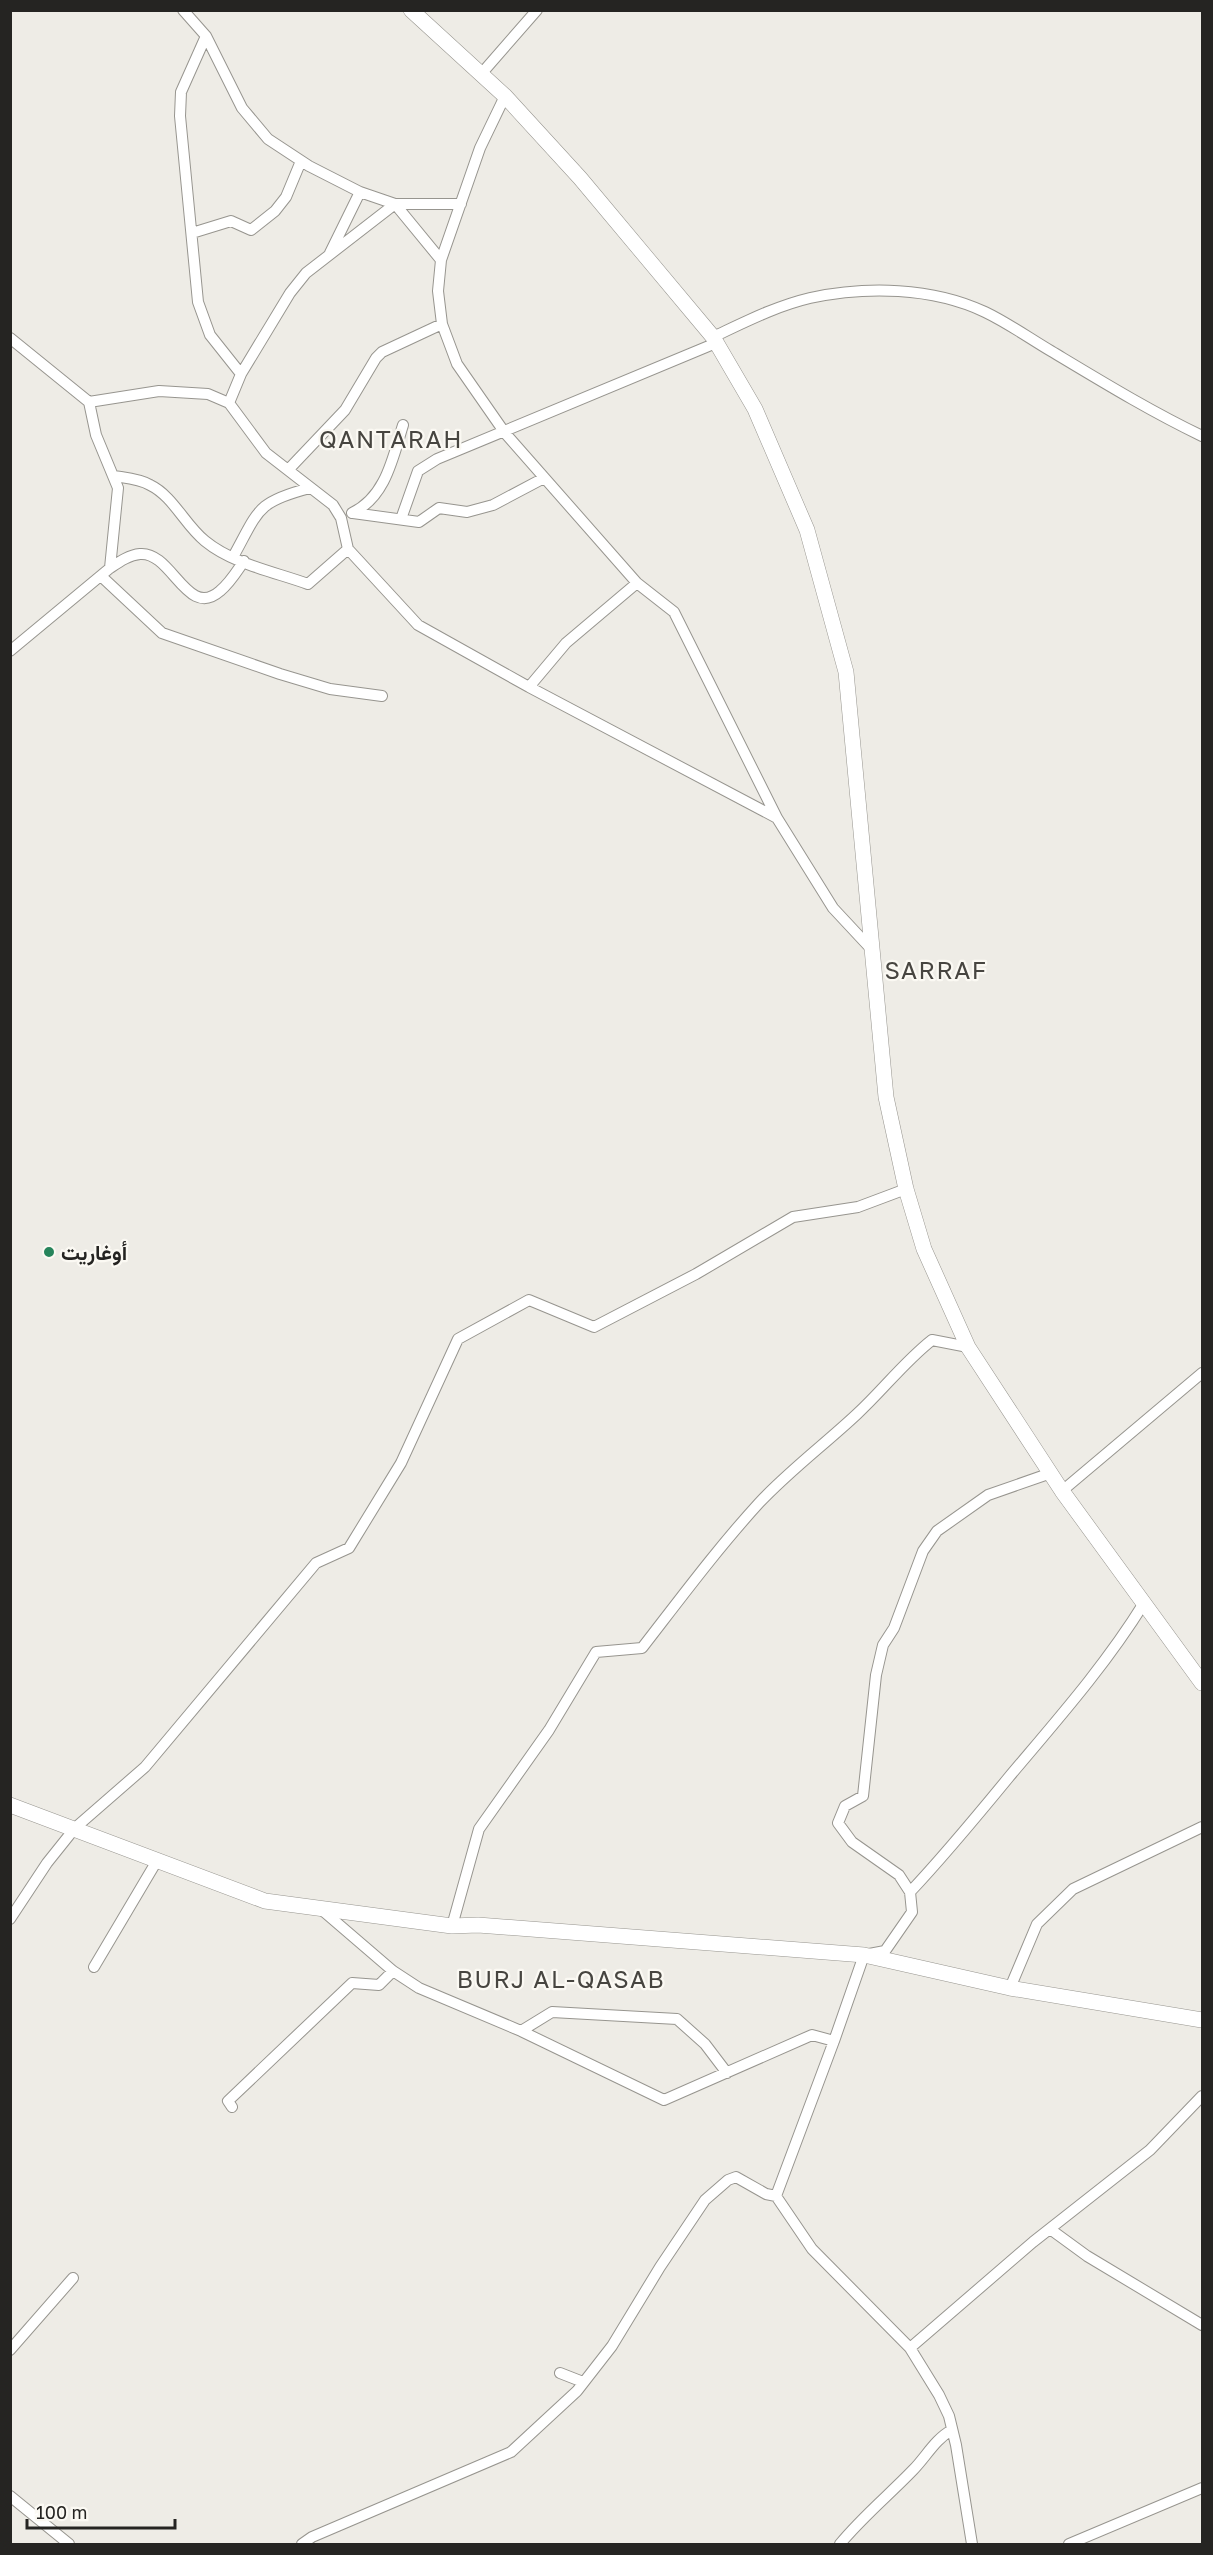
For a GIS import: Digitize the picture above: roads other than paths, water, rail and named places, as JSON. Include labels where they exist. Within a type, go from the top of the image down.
[{"type":"main road","points":[[411,10],[505,96],[579,178],[715,340],[755,410],[807,530],[846,672],[886,1097],[906,1190],[924,1249],[968,1347],[1062,1491],[1203,1683]]},
{"type":"main road","points":[[10,1805],[262,1899],[322,1910],[452,1926],[478,1925],[864,1955],[1010,1988],[1203,2020]]},
{"type":"street","points":[[183,10],[206,36],[242,108],[268,139],[301,161],[360,192],[395,204],[461,204]]},
{"type":"street","points":[[482,74],[537,10]]},
{"type":"street","points":[[206,36],[181,92],[180,116],[198,302],[210,335],[241,374]]},
{"type":"street","points":[[505,96],[480,148],[441,260],[438,291],[442,324],[457,364],[505,433],[544,478],[637,583],[674,612],[777,818],[833,908],[874,953]]},
{"type":"street","points":[[192,232],[231,221],[251,230],[275,211],[286,197],[301,161]]},
{"type":"street","points":[[328,256],[360,192]]},
{"type":"street","points":[[229,403],[241,374],[290,292],[306,273],[395,204]]},
{"type":"street","points":[[395,204],[441,260]]},
{"type":"street","points":[[401,519],[418,471],[437,459],[505,433],[533,418],[715,340],[771,310],[810,298],[866,290],[904,292],[948,300],[984,311],[1152,411],[1203,436]]},
{"type":"street","points":[[288,470],[345,410],[376,358],[382,352],[442,324]]},
{"type":"street","points":[[10,338],[89,402],[96,435],[118,488],[110,568]]},
{"type":"street","points":[[89,402],[159,391],[208,394],[229,403],[240,414],[255,441],[333,505],[341,519],[348,549],[418,625],[529,687],[777,818]]},
{"type":"street","points":[[341,519],[371,500],[381,488],[404,425]]},
{"type":"street","points":[[114,476],[149,484],[162,492],[182,518],[206,542],[233,557],[308,584],[348,549]]},
{"type":"street","points":[[353,513],[383,519],[419,522],[439,508],[467,512],[493,505],[544,478]]},
{"type":"street","points":[[233,557],[257,514],[266,504],[278,496],[310,488]]},
{"type":"street","points":[[10,651],[110,568],[133,556],[152,556],[198,598],[209,598],[220,591],[244,561]]},
{"type":"street","points":[[101,576],[162,633],[330,689],[382,696]]},
{"type":"street","points":[[529,687],[566,643],[637,583]]},
{"type":"street","points":[[10,1919],[47,1863],[75,1828],[145,1767],[316,1563],[349,1548],[401,1463],[458,1339],[529,1300],[594,1326],[696,1274],[793,1217],[858,1207],[906,1190]]},
{"type":"street","points":[[452,1926],[479,1829],[549,1730],[596,1652],[642,1648],[708,1561],[760,1502],[813,1450],[858,1414],[907,1360],[932,1341],[968,1347]]},
{"type":"street","points":[[1062,1491],[1203,1373]]},
{"type":"street","points":[[776,2196],[864,1955],[885,1952],[912,1912],[910,1892],[898,1875],[852,1842],[838,1823],[845,1806],[863,1796],[876,1675],[883,1645],[894,1628],[923,1551],[937,1531],[988,1495],[1051,1473]]},
{"type":"street","points":[[910,1892],[957,1841],[1063,1714],[1118,1645],[1144,1603]]},
{"type":"street","points":[[1010,1988],[1037,1924],[1073,1889],[1203,1827]]},
{"type":"street","points":[[94,1967],[158,1859]]},
{"type":"street","points":[[322,1910],[393,1971],[419,1988],[521,2031],[664,2100],[812,2035],[834,2041]]},
{"type":"street","points":[[232,2107],[228,2101],[352,1983],[379,1985],[393,1971]]},
{"type":"street","points":[[521,2031],[552,2012],[677,2019],[705,2044],[727,2073]]},
{"type":"street","points":[[910,2348],[1050,2229],[1150,2150],[1203,2096]]},
{"type":"street","points":[[302,2544],[312,2537],[511,2452],[583,2382],[612,2346],[660,2267],[705,2200],[728,2180],[736,2177],[766,2194],[776,2196],[812,2248],[910,2348],[939,2395],[952,2430],[972,2544]]},
{"type":"street","points":[[1050,2229],[1087,2256],[1203,2325]]},
{"type":"street","points":[[10,2350],[73,2278]]},
{"type":"street","points":[[561,2373],[583,2382]]},
{"type":"street","points":[[840,2544],[858,2522],[914,2469],[944,2435],[952,2430]]},
{"type":"street","points":[[1069,2544],[1203,2488]]},
{"type":"street","points":[[10,2496],[69,2544]]},
{"type":"place","name":"أوغاريت","points":[[49,1252]]},
{"type":"district","name":"QANTARAH","points":[[391,438]]},
{"type":"district","name":"SARRAF","points":[[936,969]]},
{"type":"district","name":"BURJ AL-QASAB","points":[[561,1978]]}]
